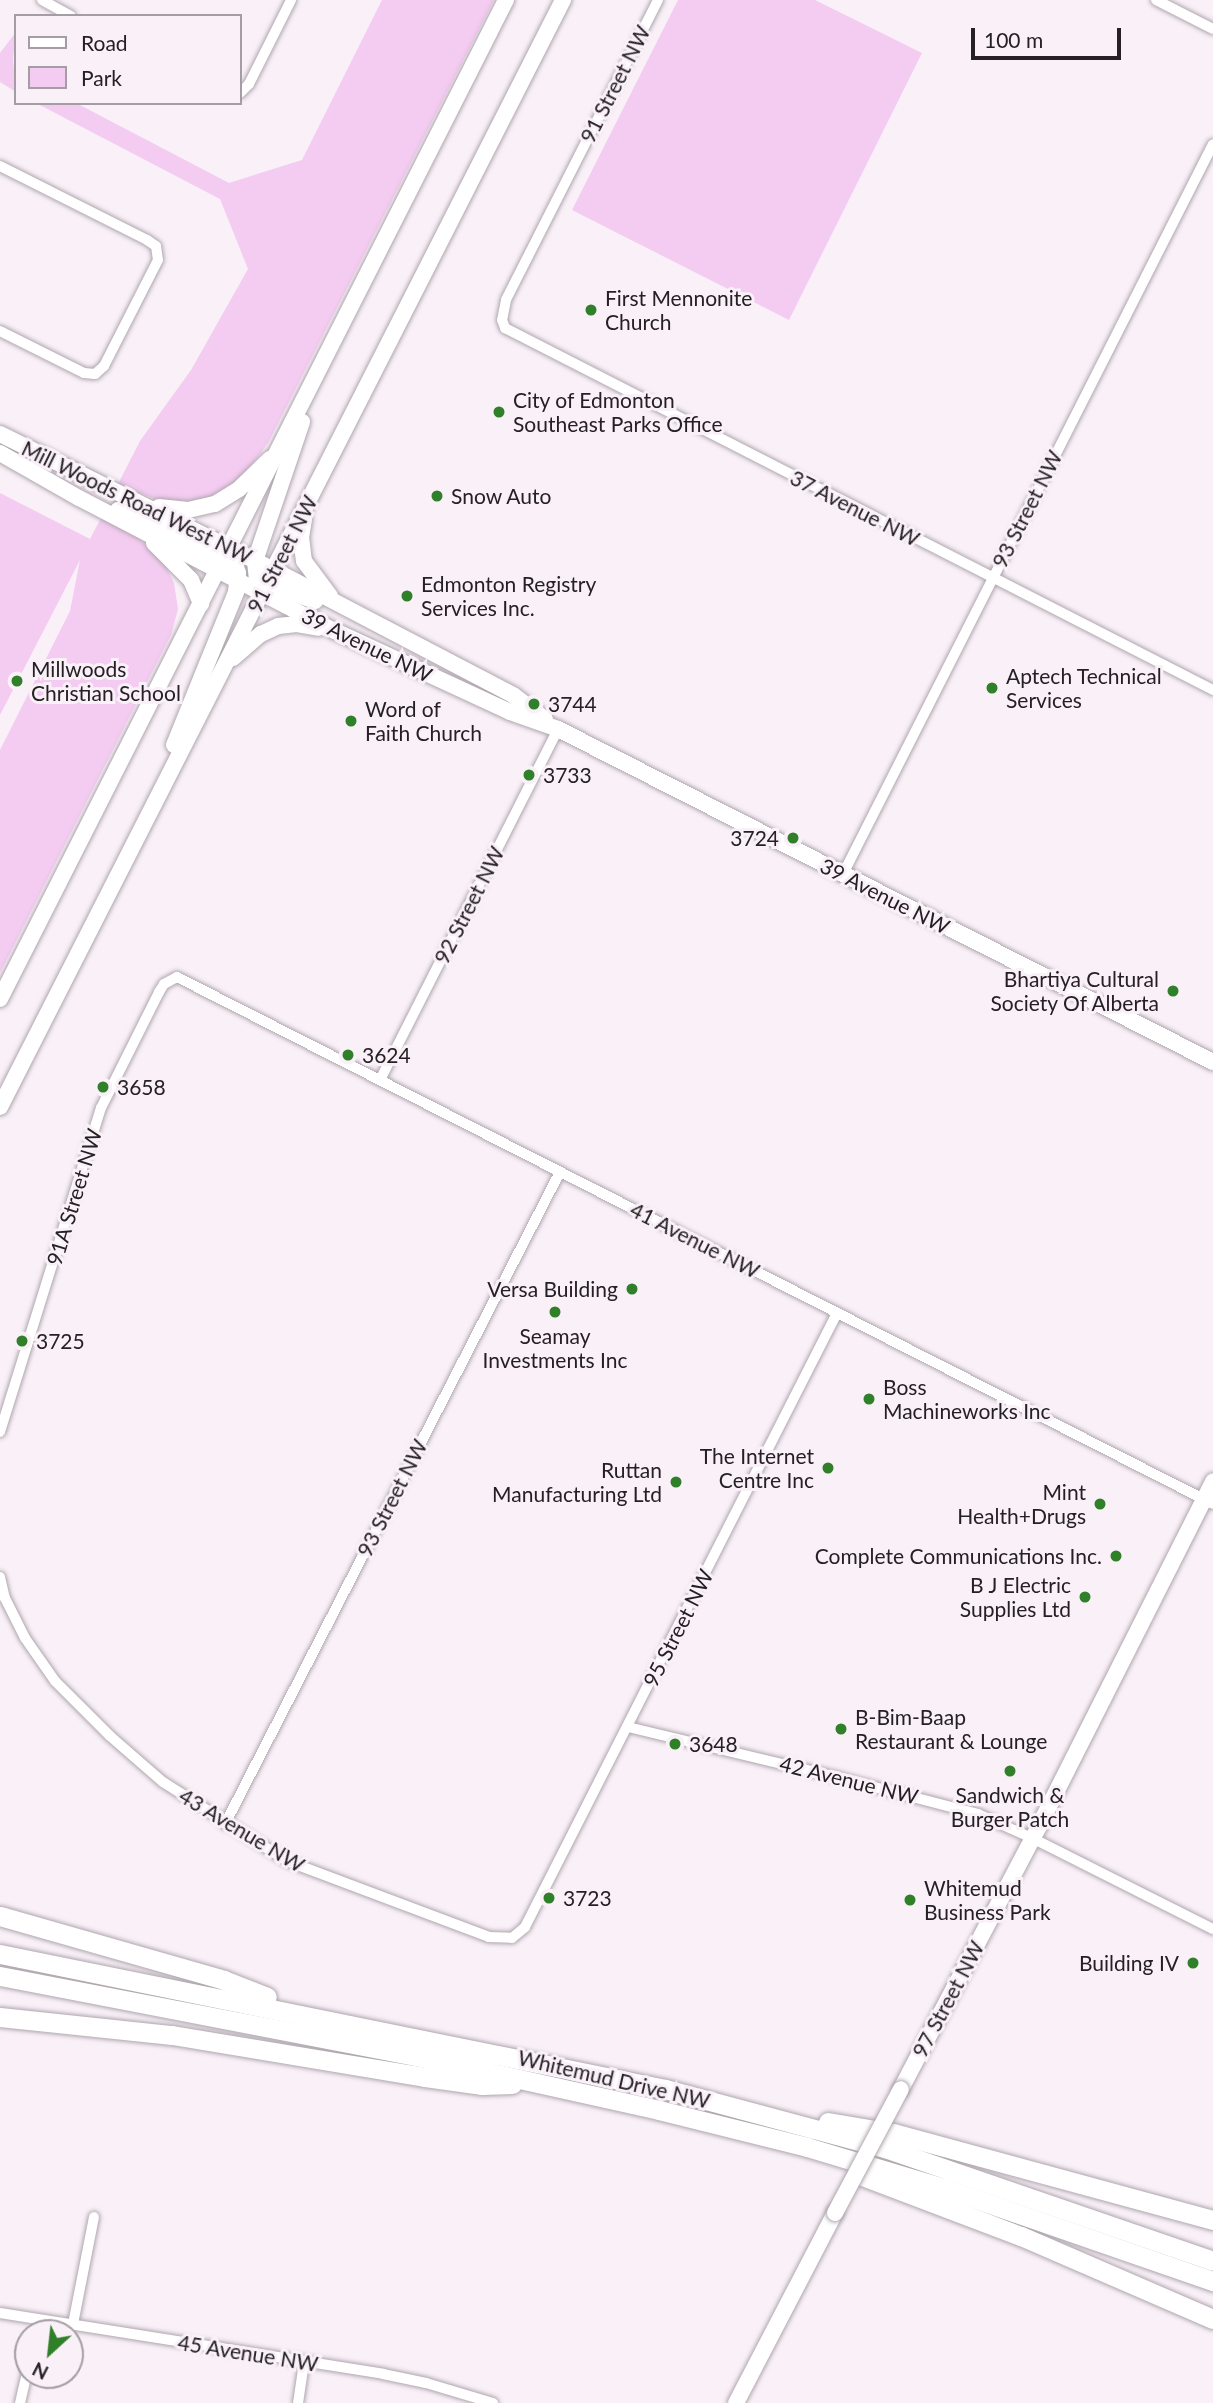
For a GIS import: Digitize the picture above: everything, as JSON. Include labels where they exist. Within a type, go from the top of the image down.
[{"type":"highway","points":[[0,1916],[224,1980],[314,2016]]},
{"type":"highway","name":"Whitemud Drive NW","points":[[0,1954],[592,2072],[758,2113],[943,2167],[1213,2261]]},
{"type":"highway","name":"Whitemud Drive NW","points":[[0,1976],[545,2083],[807,2147],[1014,2211],[1213,2281]]},
{"type":"highway","points":[[0,2017],[195,2038],[482,2085],[545,2083]]},
{"type":"highway","points":[[758,2113],[874,2129],[1213,2220]]},
{"type":"highway","points":[[807,2147],[845,2169],[1033,2241],[1213,2319]]},
{"type":"main road","points":[[135,840],[230,565],[279,450],[506,0]]},
{"type":"main road","name":"91 Street NW","points":[[0,1107],[226,664],[261,576],[309,500],[563,0]]},
{"type":"main road","points":[[261,576],[302,422],[333,341]]},
{"type":"main road","name":"Mill Woods Road West NW","points":[[0,434],[138,503],[230,565]]},
{"type":"main road","points":[[138,503],[177,510],[215,504],[239,489],[279,450]]},
{"type":"main road","name":"Mill Woods Road West NW","points":[[0,453],[136,528],[261,576]]},
{"type":"main road","points":[[79,498],[135,516],[230,565],[373,622]]},
{"type":"main road","points":[[309,500],[302,527],[302,554],[312,575],[338,606]]},
{"type":"main road","points":[[136,528],[186,575],[201,604]]},
{"type":"main road","points":[[0,999],[201,604],[230,565]]},
{"type":"main road","name":"39 Avenue NW","points":[[261,576],[373,622],[513,695],[558,729]]},
{"type":"main road","name":"39 Avenue NW","points":[[261,576],[335,631],[510,712],[558,729],[1213,1062]]},
{"type":"main road","points":[[226,664],[261,634],[278,626],[304,625],[335,631]]},
{"type":"main road","name":"97 Street NW","points":[[736,2403],[1208,1501],[1213,1480]]},
{"type":"street","points":[[242,91],[249,84],[291,0]]},
{"type":"street","name":"91 Street NW","points":[[502,320],[510,291],[657,0]]},
{"type":"street","points":[[1156,0],[1213,29]]},
{"type":"street","points":[[48,1],[68,14]]},
{"type":"street","name":"93 Street NW","points":[[843,874],[1213,144]]},
{"type":"street","points":[[0,166],[147,240],[156,246],[157,252],[155,268],[104,366],[95,374],[84,373],[0,331]]},
{"type":"street","name":"37 Avenue NW","points":[[502,320],[512,333],[1213,690]]},
{"type":"street","name":"92 Street NW","points":[[380,1080],[558,729]]},
{"type":"street","name":"41 Avenue NW","points":[[177,977],[1208,1501]]},
{"type":"street","name":"91A Street NW","points":[[0,1432],[101,1108],[159,992],[164,985],[177,977]]},
{"type":"street","name":"93 Street NW","points":[[225,1824],[560,1172]]},
{"type":"street","name":"95 Street NW","points":[[512,1938],[525,1927],[837,1313]]},
{"type":"street","name":"43 Avenue NW","points":[[0,1577],[5,1598],[25,1638],[55,1681],[110,1737],[163,1782],[225,1824],[306,1869],[489,1937],[512,1938]]},
{"type":"street","name":"42 Avenue NW","points":[[628,1727],[950,1805],[1032,1838],[1213,1929]]},
{"type":"street","points":[[74,2319],[94,2217]]},
{"type":"street","name":"45 Avenue NW","points":[[0,2313],[38,2319]]},
{"type":"street","name":"45 Avenue NW","points":[[84,2326],[426,2383],[493,2403]]},
{"type":"street","points":[[298,2403],[304,2363]]},
{"type":"green space","points":[[382,0],[494,0],[268,443],[242,478],[207,500],[184,504],[160,501],[118,484],[140,441],[191,370],[248,269],[220,199],[40,105],[80,105],[229,183],[302,160]]},
{"type":"green space","points":[[678,0],[815,0],[922,53],[789,320],[572,210]]},
{"type":"green space","points":[[14,35],[14,91],[0,82],[0,53]]},
{"type":"green space","points":[[0,493],[90,539],[102,516],[132,532],[164,562],[174,583],[178,609],[171,635],[0,973],[0,750],[70,611],[80,560],[0,715]]},
{"type":"place","name":"First Mennonite Church","points":[[591,310]]},
{"type":"place","name":"City of Edmonton Southeast Parks Office","points":[[499,412]]},
{"type":"place","name":"Snow Auto","points":[[437,496]]},
{"type":"place","name":"Edmonton Registry Services Inc.","points":[[407,596]]},
{"type":"place","name":"Millwoods Christian School","points":[[17,681]]},
{"type":"place","name":"Aptech Technical Services","points":[[992,688]]},
{"type":"place","name":"3744","points":[[534,704]]},
{"type":"place","name":"Word of Faith Church","points":[[351,721]]},
{"type":"place","name":"3733","points":[[529,775]]},
{"type":"place","name":"3724","points":[[793,838]]},
{"type":"place","name":"Bhartiya Cultural Society Of Alberta","points":[[1173,991]]},
{"type":"place","name":"3624","points":[[348,1055]]},
{"type":"place","name":"3658","points":[[103,1087]]},
{"type":"place","name":"Versa Building","points":[[632,1289]]},
{"type":"place","name":"Seamay Investments Inc","points":[[555,1312]]},
{"type":"place","name":"3725","points":[[22,1341]]},
{"type":"place","name":"Boss Machineworks Inc","points":[[869,1399]]},
{"type":"place","name":"The Internet Centre Inc","points":[[828,1468]]},
{"type":"place","name":"Ruttan Manufacturing Ltd","points":[[676,1482]]},
{"type":"place","name":"Mint Health+Drugs","points":[[1100,1504]]},
{"type":"place","name":"Complete Communications Inc.","points":[[1116,1556]]},
{"type":"place","name":"B J Electric Supplies Ltd","points":[[1085,1597]]},
{"type":"place","name":"B-Bim-Baap Restaurant & Lounge","points":[[841,1729]]},
{"type":"place","name":"3648","points":[[675,1744]]},
{"type":"place","name":"Sandwich & Burger Patch","points":[[1010,1771]]},
{"type":"place","name":"3723","points":[[549,1898]]},
{"type":"place","name":"Whitemud Business Park","points":[[910,1900]]},
{"type":"place","name":"Building IV","points":[[1193,1963]]}]
